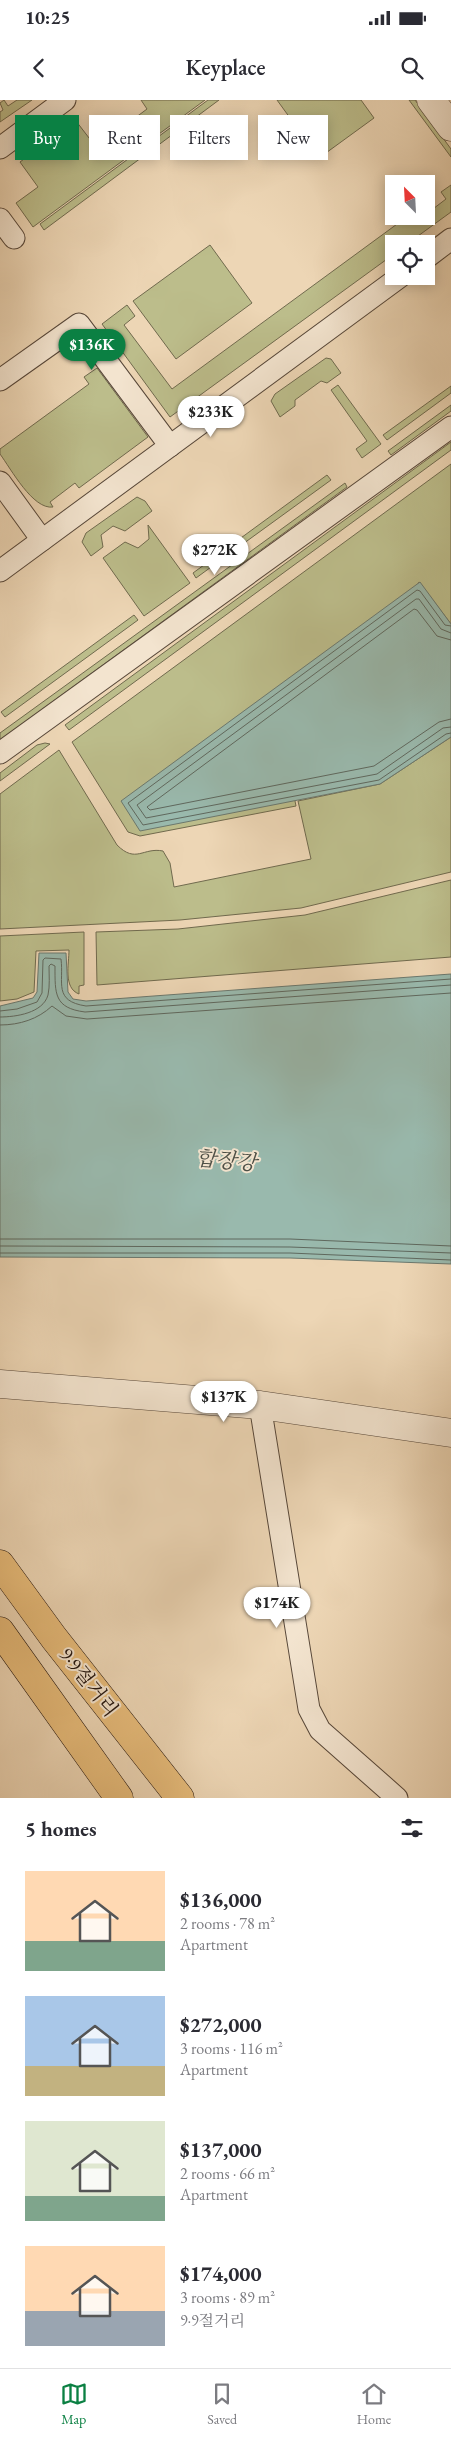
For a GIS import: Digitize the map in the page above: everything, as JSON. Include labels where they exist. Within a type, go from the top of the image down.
[{"type":"highway","name":"9·9절거리","points":[[0,1564],[54,1638],[180,1798]]},
{"type":"highway","name":"9·9절거리","points":[[0,1631],[118,1798]]},
{"type":"street","points":[[0,148],[65,100]]},
{"type":"street","points":[[431,100],[451,127]]},
{"type":"street","points":[[0,219],[14,238]]},
{"type":"street","points":[[435,251],[451,239]]},
{"type":"street","points":[[0,571],[389,285]]},
{"type":"street","points":[[0,380],[79,324],[170,446]]},
{"type":"street","points":[[0,753],[451,427]]},
{"type":"street","points":[[0,482],[42,540]]},
{"type":"street","points":[[0,1384],[260,1405],[451,1433]]},
{"type":"street","points":[[260,1405],[309,1710],[320,1730],[397,1798]]},
{"type":"green space","points":[[4,100],[8,106],[17,100],[32,100],[0,122],[0,112],[3,110],[0,103]]},
{"type":"green space","points":[[141,100],[205,100],[185,115],[170,115],[170,126],[160,133],[160,115],[139,115],[147,109]]},
{"type":"green space","points":[[208,100],[219,100],[199,115],[188,115]]},
{"type":"green space","points":[[277,100],[361,100],[374,118],[328,151],[328,115],[288,115]]},
{"type":"green space","points":[[409,100],[415,100],[451,149],[451,157]]},
{"type":"green space","points":[[79,125],[89,138],[89,160],[124,160],[33,227],[16,203],[38,187],[20,162],[23,160],[79,160]]},
{"type":"green space","points":[[170,128],[170,136],[160,144],[160,135]]},
{"type":"green space","points":[[127,160],[138,160],[44,230],[40,224]]},
{"type":"green space","points":[[451,185],[451,212],[435,224],[435,207],[446,199],[441,192]]},
{"type":"green space","points":[[396,225],[433,225],[419,235],[385,235],[385,261],[170,417],[102,324],[127,305],[135,316],[124,325],[172,389]]},
{"type":"green space","points":[[210,245],[252,303],[176,359],[133,301]]},
{"type":"green space","points":[[326,358],[331,359],[341,373],[327,383],[321,381],[295,400],[295,406],[280,417],[271,401],[275,394]]},
{"type":"green space","points":[[97,368],[148,437],[79,488],[75,483],[50,502],[53,507],[45,506],[30,496],[0,454],[0,449],[89,384],[84,377]]},
{"type":"green space","points":[[338,385],[381,444],[362,458],[356,449],[367,441],[331,390]]},
{"type":"green space","points":[[451,386],[451,393],[387,440],[383,435]]},
{"type":"green space","points":[[451,405],[451,411],[391,455],[388,451]]},
{"type":"green space","points":[[451,442],[451,450],[69,730],[65,725]]},
{"type":"green space","points":[[451,464],[451,624],[419,582],[295,801],[296,806],[140,836],[128,832],[72,742]]},
{"type":"green space","points":[[327,475],[331,480],[196,578],[193,573]]},
{"type":"green space","points":[[345,483],[347,487],[0,740],[0,733]]},
{"type":"green space","points":[[137,497],[145,501],[152,511],[125,531],[113,526],[101,535],[103,547],[91,556],[82,542],[86,533]]},
{"type":"green space","points":[[148,525],[190,583],[144,616],[103,558],[125,542],[138,548],[149,539]]},
{"type":"green space","points":[[134,615],[138,620],[5,717],[1,712]]},
{"type":"green space","points":[[451,737],[451,872],[301,908],[180,920],[0,929],[0,794],[59,750],[117,845],[124,851],[135,854],[156,850],[163,851],[170,863],[174,887],[311,859],[298,801],[380,784]]},
{"type":"green space","points":[[50,744],[0,781],[0,773],[37,745]]},
{"type":"green space","points":[[451,880],[451,957],[97,985],[96,932],[178,929],[305,915]]},
{"type":"green space","points":[[84,932],[84,985],[79,986],[79,994],[74,991],[69,981],[69,950],[36,951],[34,992],[17,999],[0,1001],[0,936]]},
{"type":"water","points":[[420,582],[451,624],[451,737],[380,784],[140,831],[121,801]]},
{"type":"water","name":"합장강","points":[[39,953],[66,953],[68,992],[73,999],[86,1001],[451,974],[451,1264],[290,1258],[0,1257],[0,1006],[33,998],[37,992]]}]
